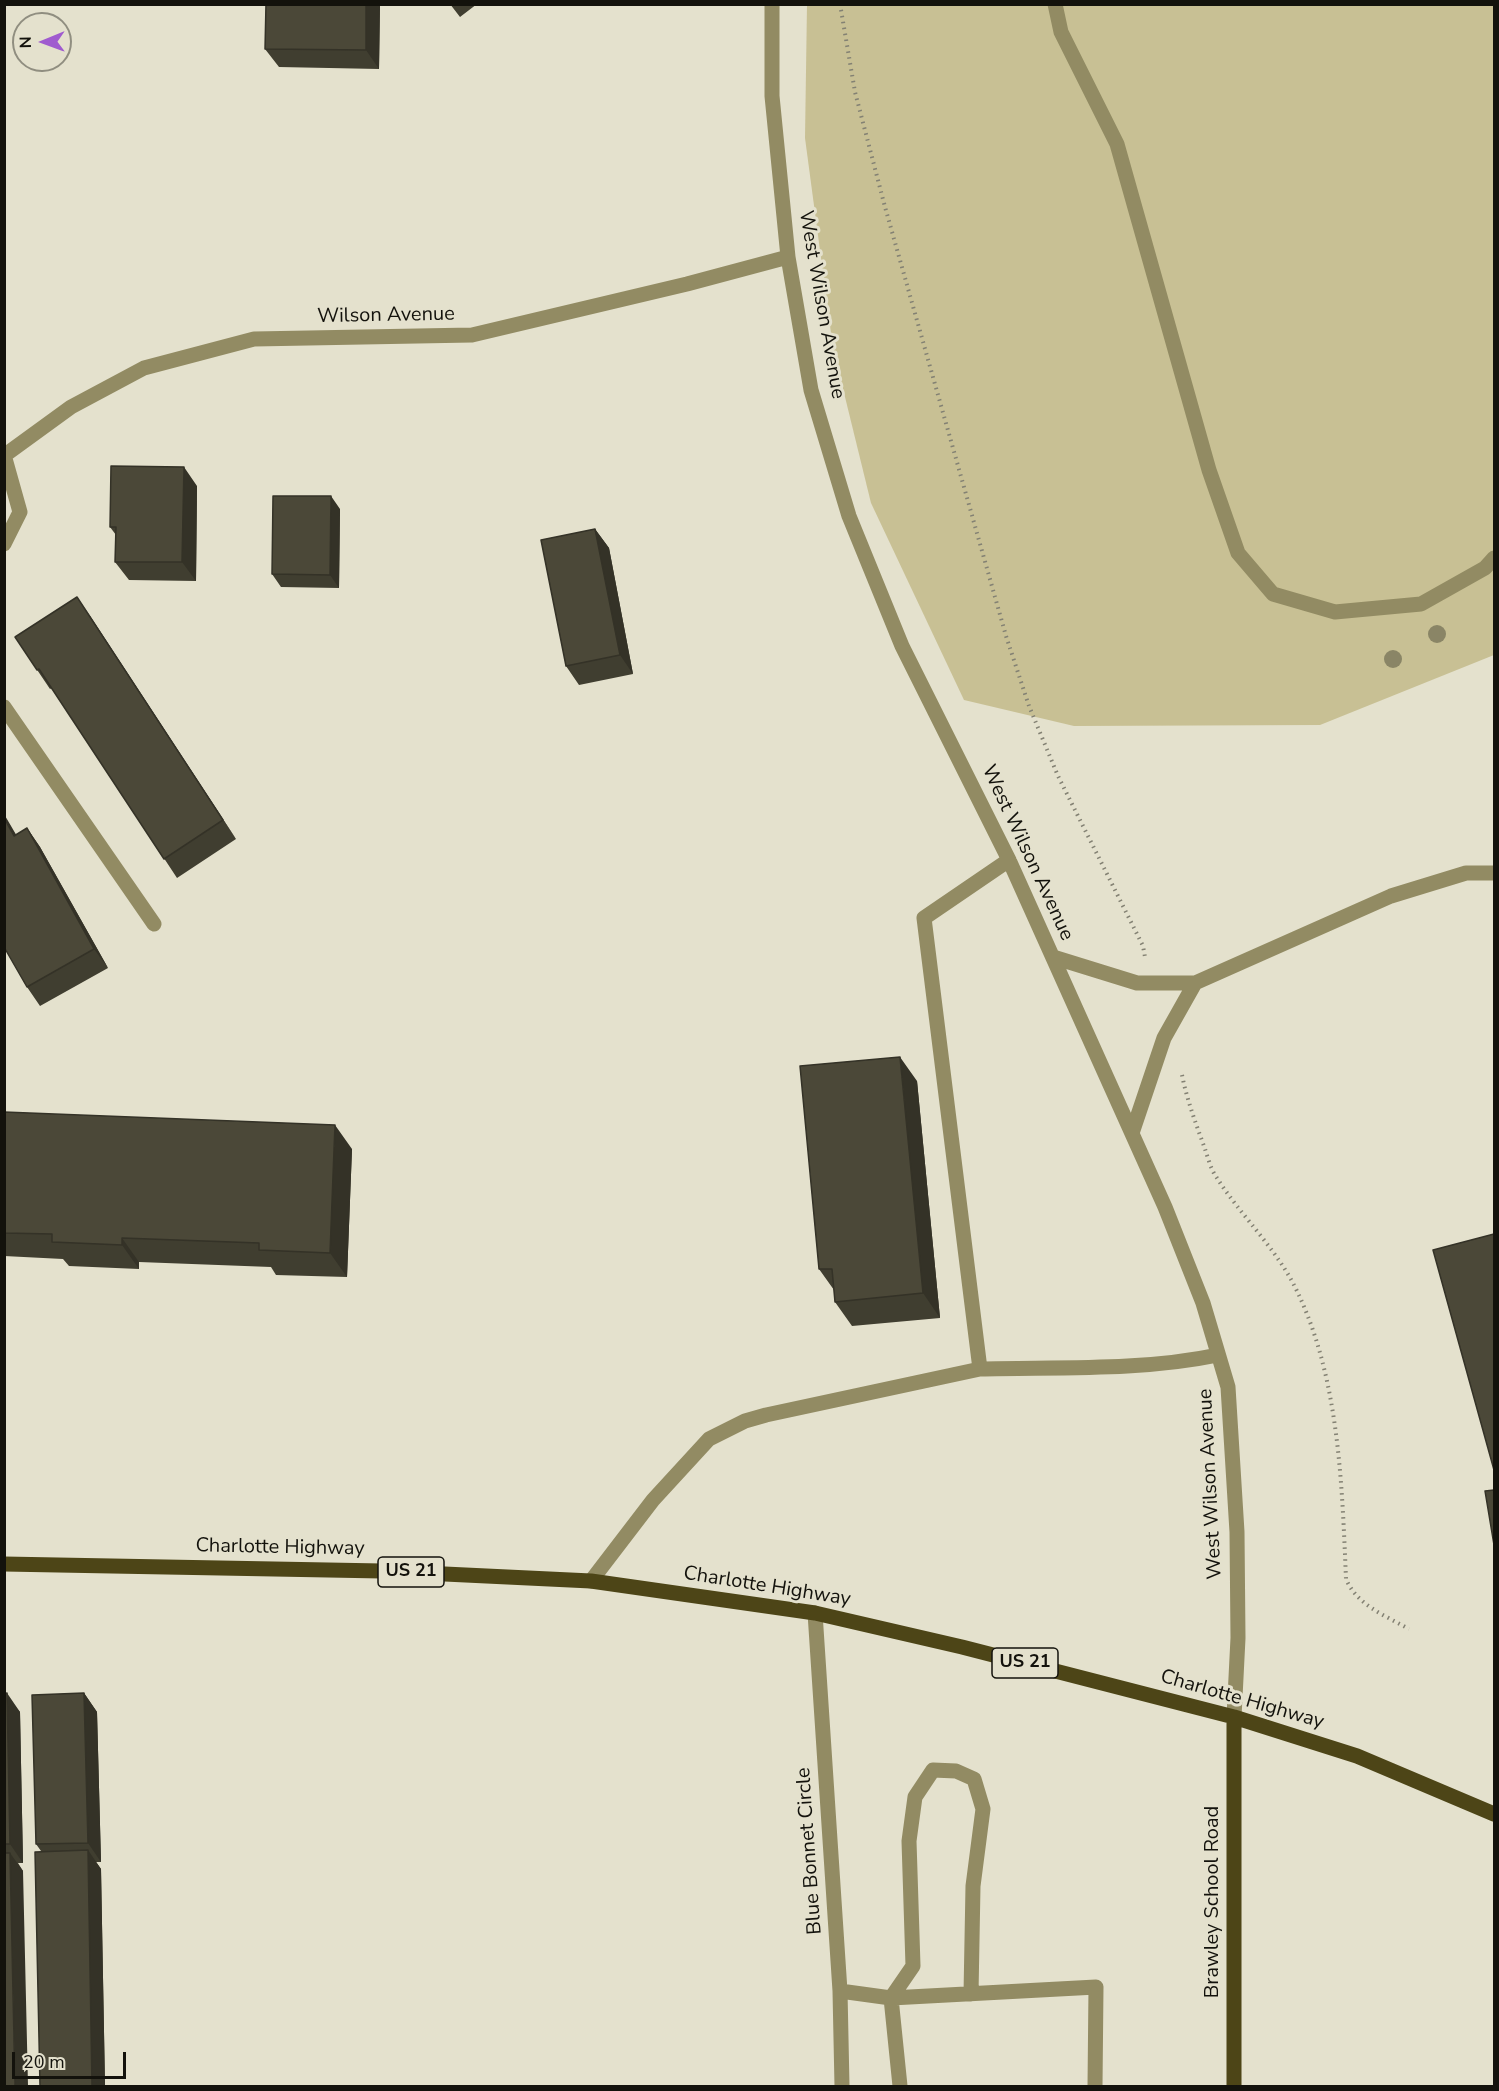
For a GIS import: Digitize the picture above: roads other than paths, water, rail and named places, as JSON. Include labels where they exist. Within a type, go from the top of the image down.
[{"type":"main road","name":"Charlotte Highway","points":[[4,1564],[382,1570],[591,1581],[815,1613],[962,1647],[1234,1717],[1356,1756],[1494,1814]]},
{"type":"main road","name":"Brawley School Road","points":[[1234,1717],[1234,2086]]},
{"type":"street","name":"West Wilson Avenue","points":[[772,4],[772,96],[788,257],[811,390],[849,516],[902,646],[1009,860],[1132,1132],[1203,1303],[1228,1387],[1237,1532],[1238,1638],[1234,1717]]},
{"type":"street","points":[[1055,4],[1061,32],[1117,144],[1209,470],[1238,553],[1273,594],[1335,612],[1421,604],[1485,568],[1494,558]]},
{"type":"street","name":"Wilson Avenue","points":[[4,544],[20,512],[5,455],[71,407],[144,368],[254,339],[472,335],[687,284],[788,257]]},
{"type":"street","points":[[4,707],[154,924]]},
{"type":"street","points":[[980,1369],[924,918],[1009,860]]},
{"type":"street","points":[[1053,957],[1137,983],[1195,983],[1391,896],[1466,873],[1494,873]]},
{"type":"street","points":[[1132,1132],[1164,1038],[1195,983]]},
{"type":"street","points":[[591,1581],[653,1500],[709,1439],[745,1420],[980,1369],[1147,1365],[1218,1355]]},
{"type":"street","name":"Blue Bonnet Circle","points":[[815,1613],[840,1990],[842,2086]]},
{"type":"street","points":[[900,2086],[891,1998],[913,1966],[909,1840],[915,1797],[933,1770],[956,1771],[974,1779],[983,1809],[973,1886],[971,1994]]},
{"type":"street","points":[[840,1990],[891,1998],[1096,1987],[1095,2086]]}]
